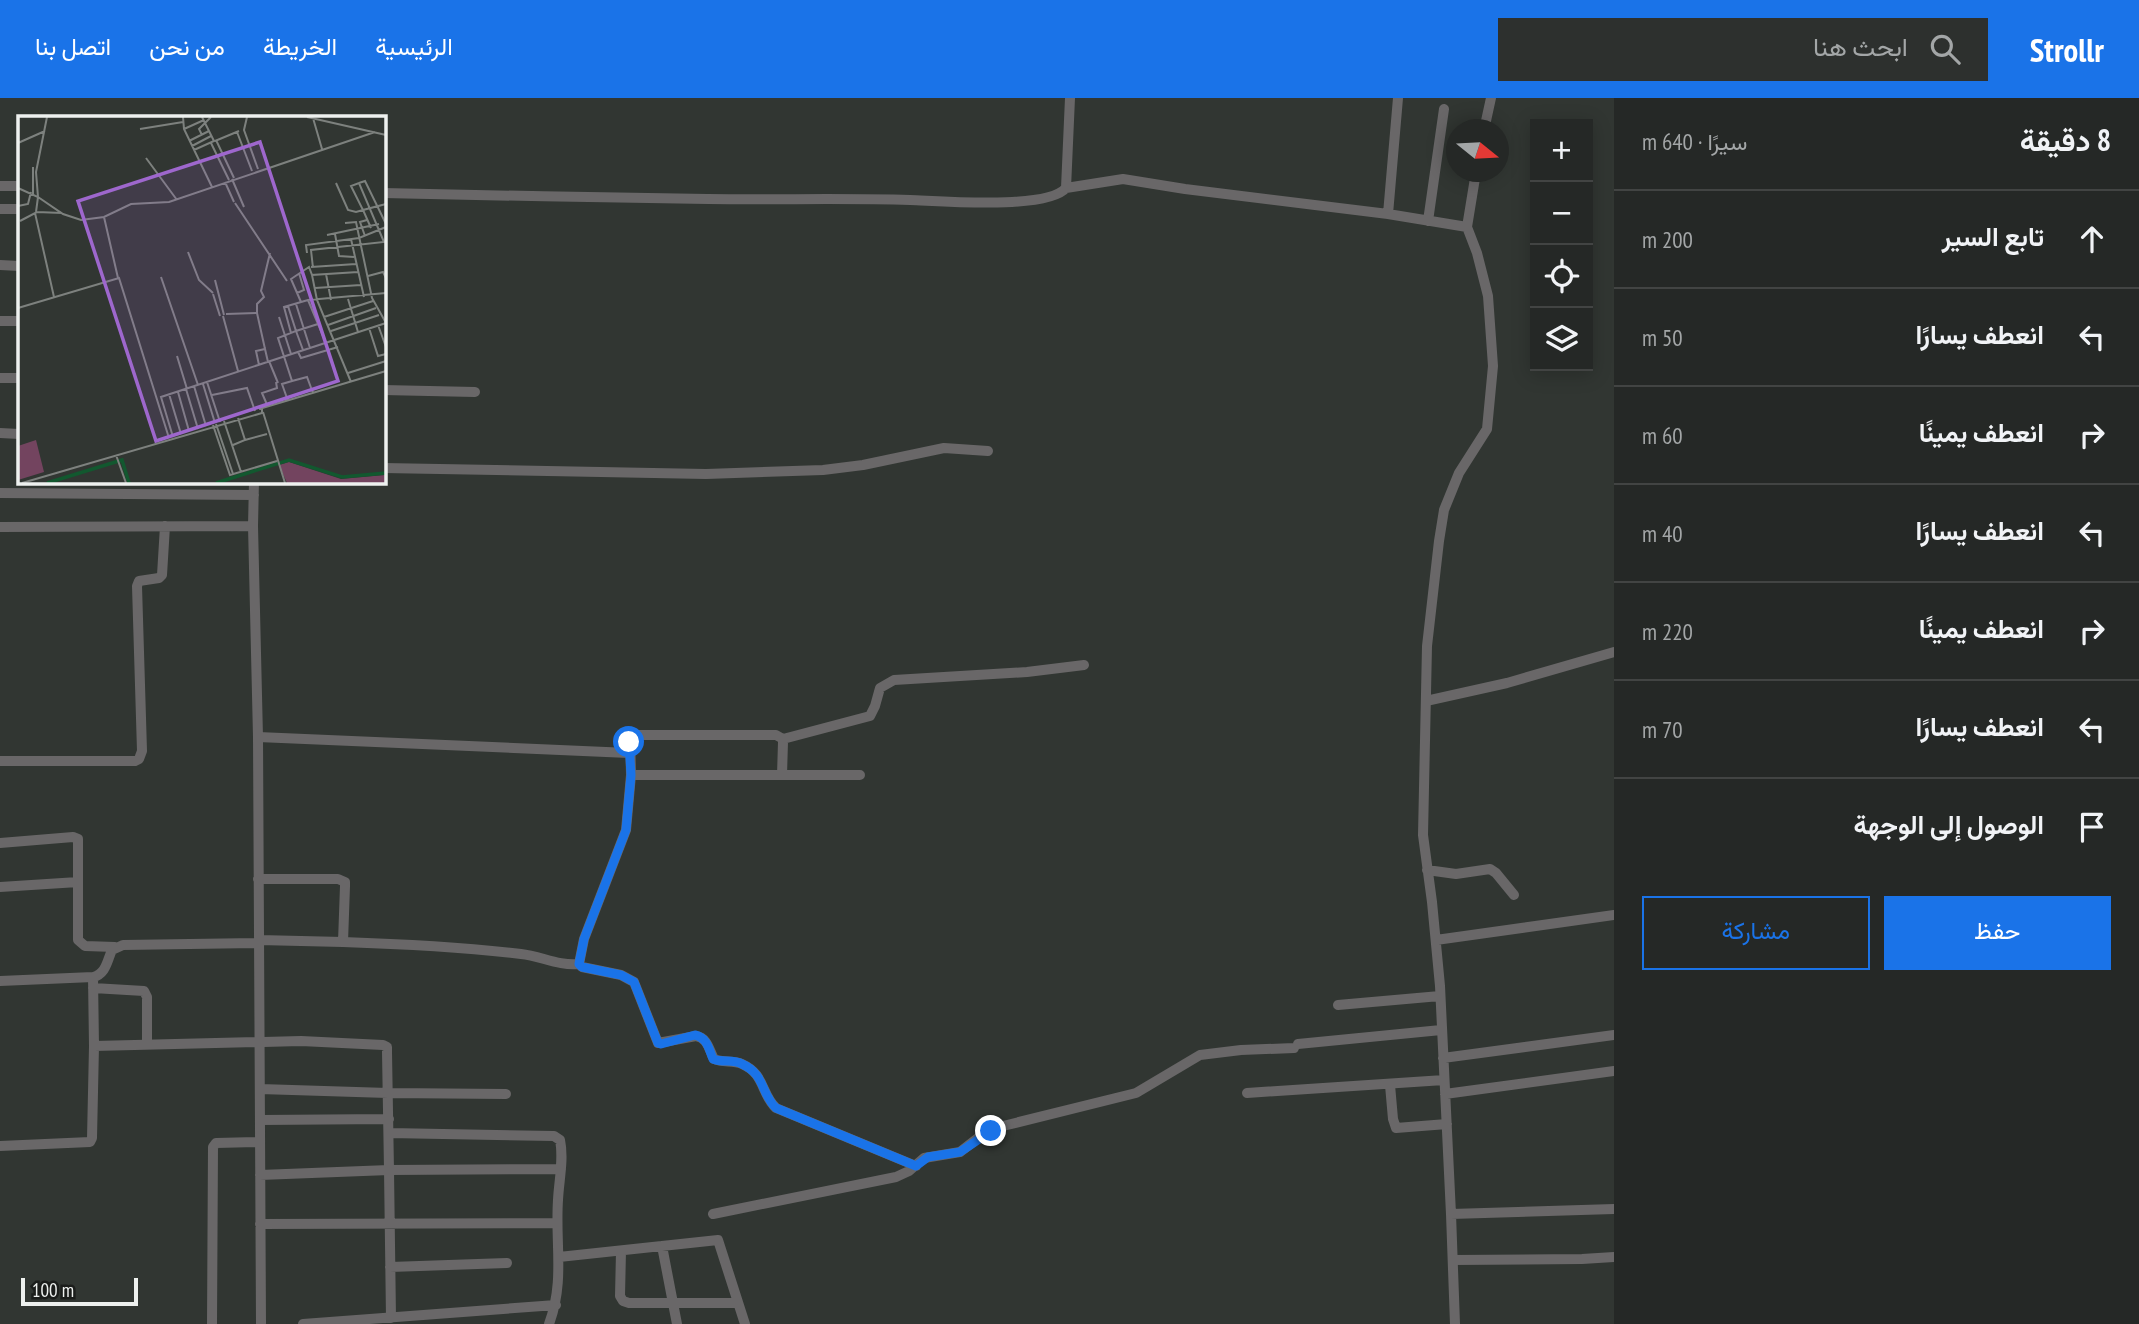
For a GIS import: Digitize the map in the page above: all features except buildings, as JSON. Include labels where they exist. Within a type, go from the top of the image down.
[{"type":"street","points":[[1066,188],[1070,98]]},
{"type":"street","points":[[1388,214],[1398,98]]},
{"type":"street","points":[[1486,119],[1490,98]]},
{"type":"street","points":[[1428,221],[1444,109]]},
{"type":"street","points":[[385,193],[1023,201],[1052,197],[1066,188],[1123,179],[1467,227]]},
{"type":"street","points":[[1454,1324],[1440,996],[1423,835],[1427,646],[1444,510],[1463,463],[1484,436],[1489,416],[1493,366],[1490,317],[1483,272],[1467,227],[1474,182]]},
{"type":"street","points":[[0,186],[18,186]]},
{"type":"street","points":[[0,209],[18,209]]},
{"type":"street","points":[[0,265],[18,266]]},
{"type":"street","points":[[0,321],[18,321]]},
{"type":"street","points":[[0,378],[18,378]]},
{"type":"street","points":[[385,390],[475,392]]},
{"type":"street","points":[[0,433],[18,434]]},
{"type":"street","points":[[385,468],[706,474],[823,470],[863,465],[944,448],[988,451]]},
{"type":"street","points":[[254,483],[261,1324]]},
{"type":"street","points":[[0,493],[254,495]]},
{"type":"street","points":[[0,761],[135,761],[141,756],[137,586],[139,581],[159,578],[162,575],[165,526]]},
{"type":"street","points":[[0,527],[253,526]]},
{"type":"street","points":[[1426,701],[1507,683],[1614,652]]},
{"type":"street","points":[[783,739],[870,716],[880,688],[894,680],[1027,672],[1084,665]]},
{"type":"street","points":[[579,964],[584,939],[626,830],[631,775],[630,734],[776,734],[783,739]]},
{"type":"street","points":[[258,737],[629,753]]},
{"type":"street","points":[[782,775],[783,739]]},
{"type":"street","points":[[631,775],[860,775]]},
{"type":"street","points":[[0,844],[76,838],[78,940],[85,946],[259,941],[445,946],[521,954],[564,965],[579,964],[582,967],[625,976],[634,982],[658,1043],[695,1035],[701,1037],[709,1046],[713,1059],[741,1063],[759,1076],[776,1108],[916,1166]]},
{"type":"street","points":[[1427,870],[1456,874],[1490,869],[1514,895]]},
{"type":"street","points":[[258,879],[343,881],[343,943]]},
{"type":"street","points":[[0,887],[78,882]]},
{"type":"street","points":[[1436,940],[1614,915]]},
{"type":"street","points":[[0,1146],[90,1142],[94,1045],[93,983],[104,971],[115,947]]},
{"type":"street","points":[[0,981],[93,983],[144,991],[147,997],[147,1045]]},
{"type":"street","points":[[1338,1005],[1440,996]]},
{"type":"street","points":[[713,1214],[896,1177],[928,1157],[960,1152],[978,1138],[1003,1126],[1136,1093],[1200,1055],[1441,1030]]},
{"type":"street","points":[[1443,1058],[1614,1035]]},
{"type":"street","points":[[94,1045],[343,1042],[387,1047],[391,1318]]},
{"type":"street","points":[[1445,1094],[1614,1071]]},
{"type":"street","points":[[1247,1093],[1444,1080]]},
{"type":"street","points":[[1390,1085],[1396,1128],[1447,1124]]},
{"type":"street","points":[[260,1089],[506,1094]]},
{"type":"street","points":[[260,1120],[389,1119]]},
{"type":"street","points":[[389,1133],[554,1136],[561,1142],[556,1305],[549,1324]]},
{"type":"street","points":[[212,1324],[213,1147],[216,1143],[260,1142]]},
{"type":"street","points":[[260,1175],[388,1170],[561,1169]]},
{"type":"street","points":[[1451,1214],[1614,1209]]},
{"type":"street","points":[[260,1224],[557,1223]]},
{"type":"street","points":[[559,1257],[718,1240],[745,1324]]},
{"type":"street","points":[[662,1246],[677,1324]]},
{"type":"street","points":[[621,1251],[620,1296],[623,1301],[738,1303]]},
{"type":"street","points":[[1453,1260],[1614,1257]]},
{"type":"street","points":[[390,1267],[508,1263]]},
{"type":"street","points":[[303,1324],[556,1305]]},
{"type":"route","points":[[629,742],[631,775],[626,830],[584,939],[579,964],[582,967],[625,976],[634,982],[658,1043],[695,1035],[701,1037],[709,1046],[713,1059],[741,1063],[759,1076],[776,1108],[916,1166],[928,1157],[960,1152],[991,1131]]}]
